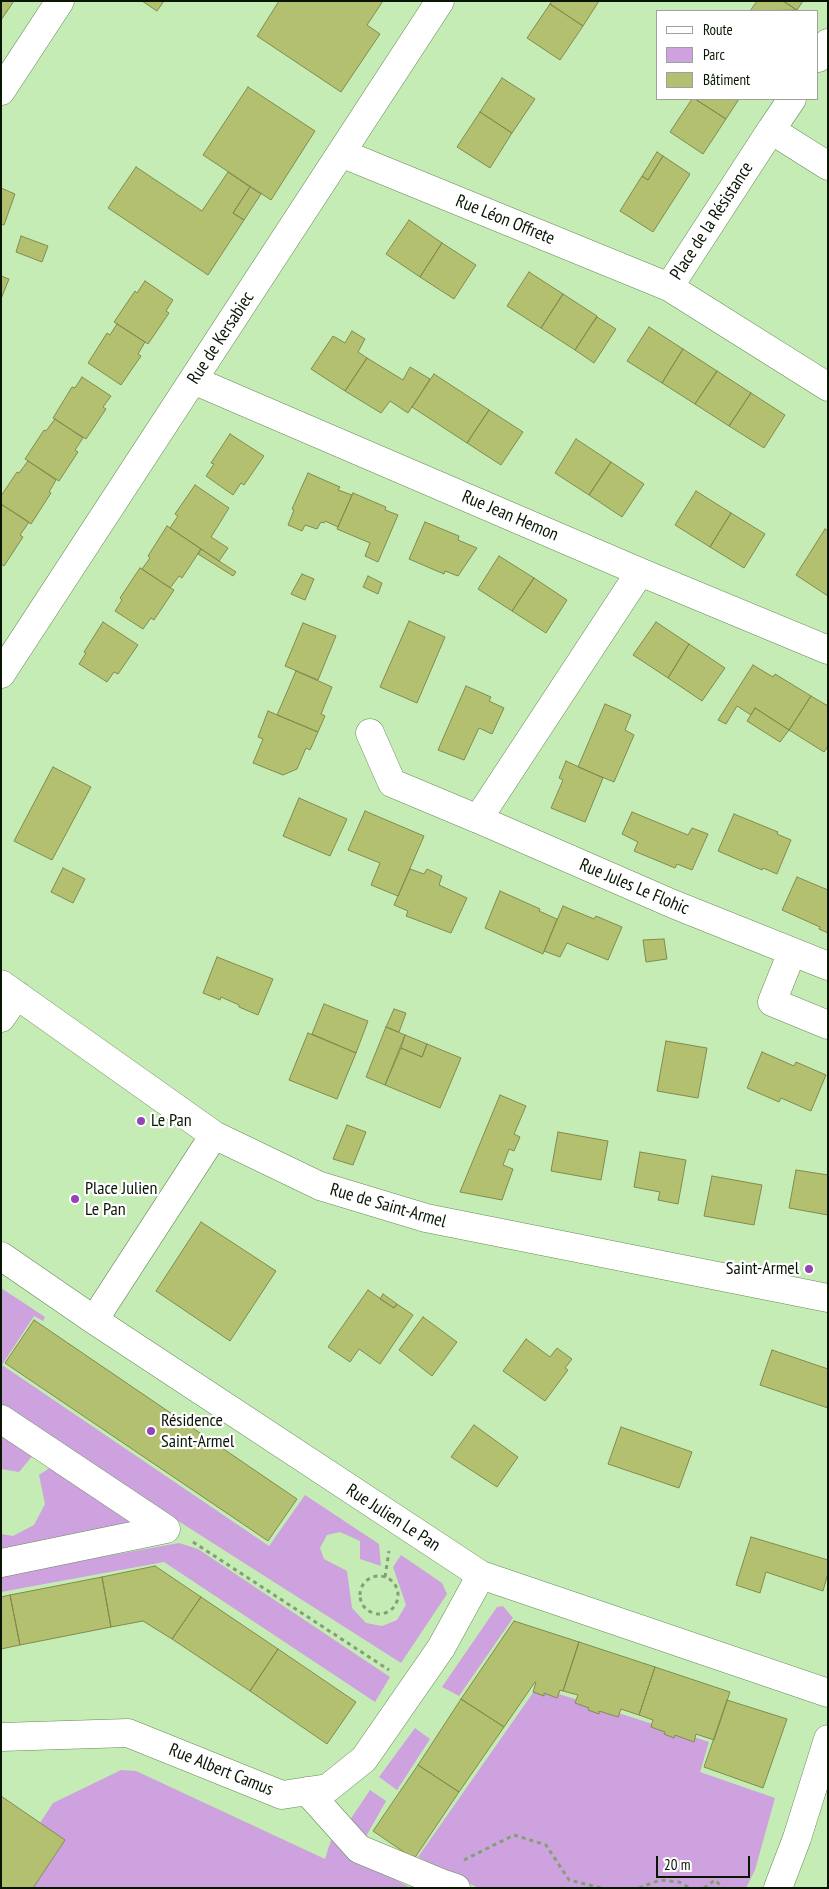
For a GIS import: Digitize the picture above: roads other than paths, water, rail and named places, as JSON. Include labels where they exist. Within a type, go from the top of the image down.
[{"type":"street","points":[[1,91],[60,1]]},
{"type":"street","name":"Rue de Kersabiec","points":[[1,674],[440,1]]},
{"type":"street","points":[[819,56],[828,43]]},
{"type":"street","name":"Place de la Résistance","points":[[791,100],[669,287],[828,387]]},
{"type":"street","points":[[772,130],[828,166]]},
{"type":"street","name":"Rue Léon Offrete","points":[[342,153],[669,287]]},
{"type":"street","name":"Rue Jean Hemon","points":[[193,380],[640,572],[828,650]]},
{"type":"street","points":[[478,819],[640,572]]},
{"type":"street","name":"Rue Jules Le Flohic","points":[[370,733],[392,783],[673,904],[828,966]]},
{"type":"street","points":[[792,952],[772,1002],[828,1025]]},
{"type":"street","points":[[1,1018],[9,990]]},
{"type":"street","name":"Rue de Saint-Armel","points":[[9,990],[214,1135],[320,1186],[426,1218],[828,1298]]},
{"type":"street","points":[[94,1320],[214,1135]]},
{"type":"street","name":"Rue Julien Le Pan","points":[[1,1256],[94,1320],[480,1575],[828,1694]]},
{"type":"street","points":[[1,1419],[166,1529],[1,1563]]},
{"type":"street","name":"Rue Albert Camus","points":[[1,1737],[128,1733],[282,1795],[328,1788],[364,1759],[441,1648],[480,1575]]},
{"type":"street","points":[[778,1888],[797,1838],[828,1739]]},
{"type":"street","points":[[307,1791],[359,1848],[422,1876],[456,1888]]},
{"type":"place","name":"Le Pan","points":[[141,1121]]},
{"type":"place","name":"Place Julien Le Pan","points":[[75,1199]]},
{"type":"place","name":"Saint-Armel","points":[[809,1269]]},
{"type":"place","name":"Résidence Saint-Armel","points":[[151,1431]]}]
